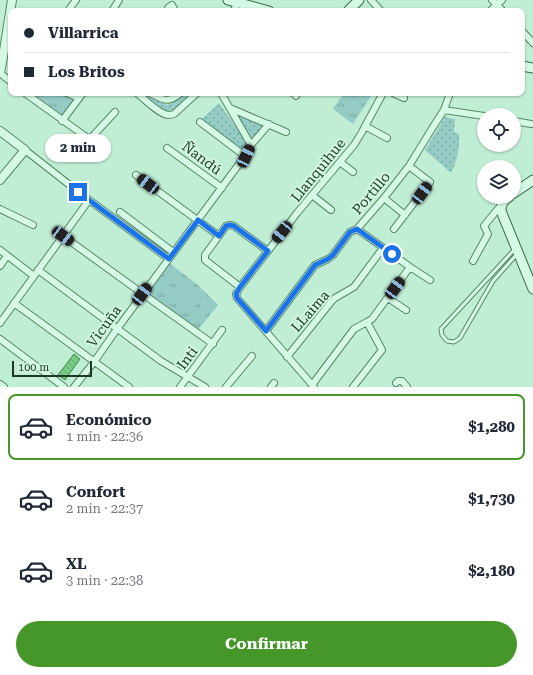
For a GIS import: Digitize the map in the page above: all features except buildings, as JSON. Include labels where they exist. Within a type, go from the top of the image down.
[{"type":"main road","points":[[351,8],[359,0]]},
{"type":"main road","points":[[233,4],[254,8]]},
{"type":"main road","points":[[521,188],[533,180]]},
{"type":"main road","points":[[501,205],[501,211],[533,288]]},
{"type":"street","points":[[371,0],[378,8]]},
{"type":"street","points":[[495,2],[502,0]]},
{"type":"street","points":[[8,22],[0,73],[8,80]]},
{"type":"street","points":[[525,35],[533,43]]},
{"type":"street","points":[[29,96],[90,139],[115,112]]},
{"type":"street","points":[[62,120],[81,96]]},
{"type":"street","points":[[141,96],[166,115],[174,114],[194,96]]},
{"type":"street","points":[[156,96],[165,100],[170,100],[177,96]]},
{"type":"street","points":[[223,96],[251,145]]},
{"type":"street","name":"Llanquihue","points":[[266,331],[237,298],[236,293],[312,195],[354,145],[381,96]]},
{"type":"street","points":[[400,96],[404,98]]},
{"type":"street","name":"Portillo","points":[[266,331],[315,265],[333,255],[350,232],[357,229],[409,166],[444,110],[449,96]]},
{"type":"street","points":[[230,108],[286,132]]},
{"type":"street","points":[[444,110],[477,115]]},
{"type":"street","points":[[200,122],[246,156]]},
{"type":"street","points":[[521,122],[531,124]]},
{"type":"street","name":"Vicuña","points":[[74,387],[94,362],[173,252],[246,156],[251,145],[269,124]]},
{"type":"street","points":[[366,126],[387,138]]},
{"type":"street","points":[[0,131],[89,200],[169,259]]},
{"type":"street","name":"Ñandú","points":[[167,148],[222,188]]},
{"type":"street","points":[[0,180],[25,150]]},
{"type":"street","points":[[340,162],[353,172]]},
{"type":"street","points":[[394,229],[430,182],[409,166]]},
{"type":"street","points":[[136,175],[219,236]]},
{"type":"street","points":[[312,195],[331,210]]},
{"type":"street","points":[[384,198],[405,215]]},
{"type":"street","points":[[0,323],[89,200]]},
{"type":"street","points":[[473,262],[488,234],[484,226],[501,205]]},
{"type":"street","points":[[0,209],[33,224]]},
{"type":"street","points":[[120,212],[173,252]]},
{"type":"street","points":[[240,287],[204,260],[205,255],[226,226],[234,226],[268,251]]},
{"type":"street","points":[[357,229],[430,280]]},
{"type":"street","points":[[63,236],[213,344]]},
{"type":"street","name":"LLaima","points":[[288,357],[330,302],[354,287],[383,248]]},
{"type":"street","points":[[0,250],[34,276]]},
{"type":"street","points":[[0,266],[8,256]]},
{"type":"street","points":[[266,331],[313,386],[354,329],[372,319],[410,267]]},
{"type":"street","points":[[38,270],[161,361],[205,387]]},
{"type":"street","points":[[388,298],[406,310]]},
{"type":"street","points":[[14,303],[129,387]]},
{"type":"street","points":[[353,387],[382,350],[368,322]]},
{"type":"street","name":"Inti","points":[[180,387],[222,330]]},
{"type":"street","points":[[0,339],[64,387]]},
{"type":"street","points":[[226,387],[252,356]]},
{"type":"street","points":[[396,386],[398,381],[402,381],[407,387]]},
{"type":"street","points":[[0,384],[4,387]]},
{"type":"lane","points":[[518,250],[493,281],[460,338],[454,342],[447,341],[442,335],[441,329],[518,250]]},
{"type":"green space","points":[[36,96],[68,96],[74,99],[62,115]]},
{"type":"green space","points":[[144,96],[149,96],[167,105],[173,103],[181,96],[190,96],[173,111],[164,110],[156,106]]},
{"type":"green space","points":[[342,96],[371,96],[353,124],[333,109]]},
{"type":"green space","points":[[219,103],[248,144],[242,151],[202,119]]},
{"type":"green space","points":[[236,113],[264,124],[253,141]]},
{"type":"green space","points":[[445,117],[455,119],[454,132],[459,134],[458,154],[451,173],[425,150]]},
{"type":"green space","points":[[169,263],[197,284],[218,305],[198,330],[147,293]]},
{"type":"green space","points":[[181,285],[200,299],[191,311],[172,297]]},
{"type":"route","points":[[78,192],[169,259],[198,220],[219,236],[226,226],[234,226],[268,251],[236,293],[236,297],[266,331],[315,265],[333,255],[350,232],[357,229],[392,254]]}]
